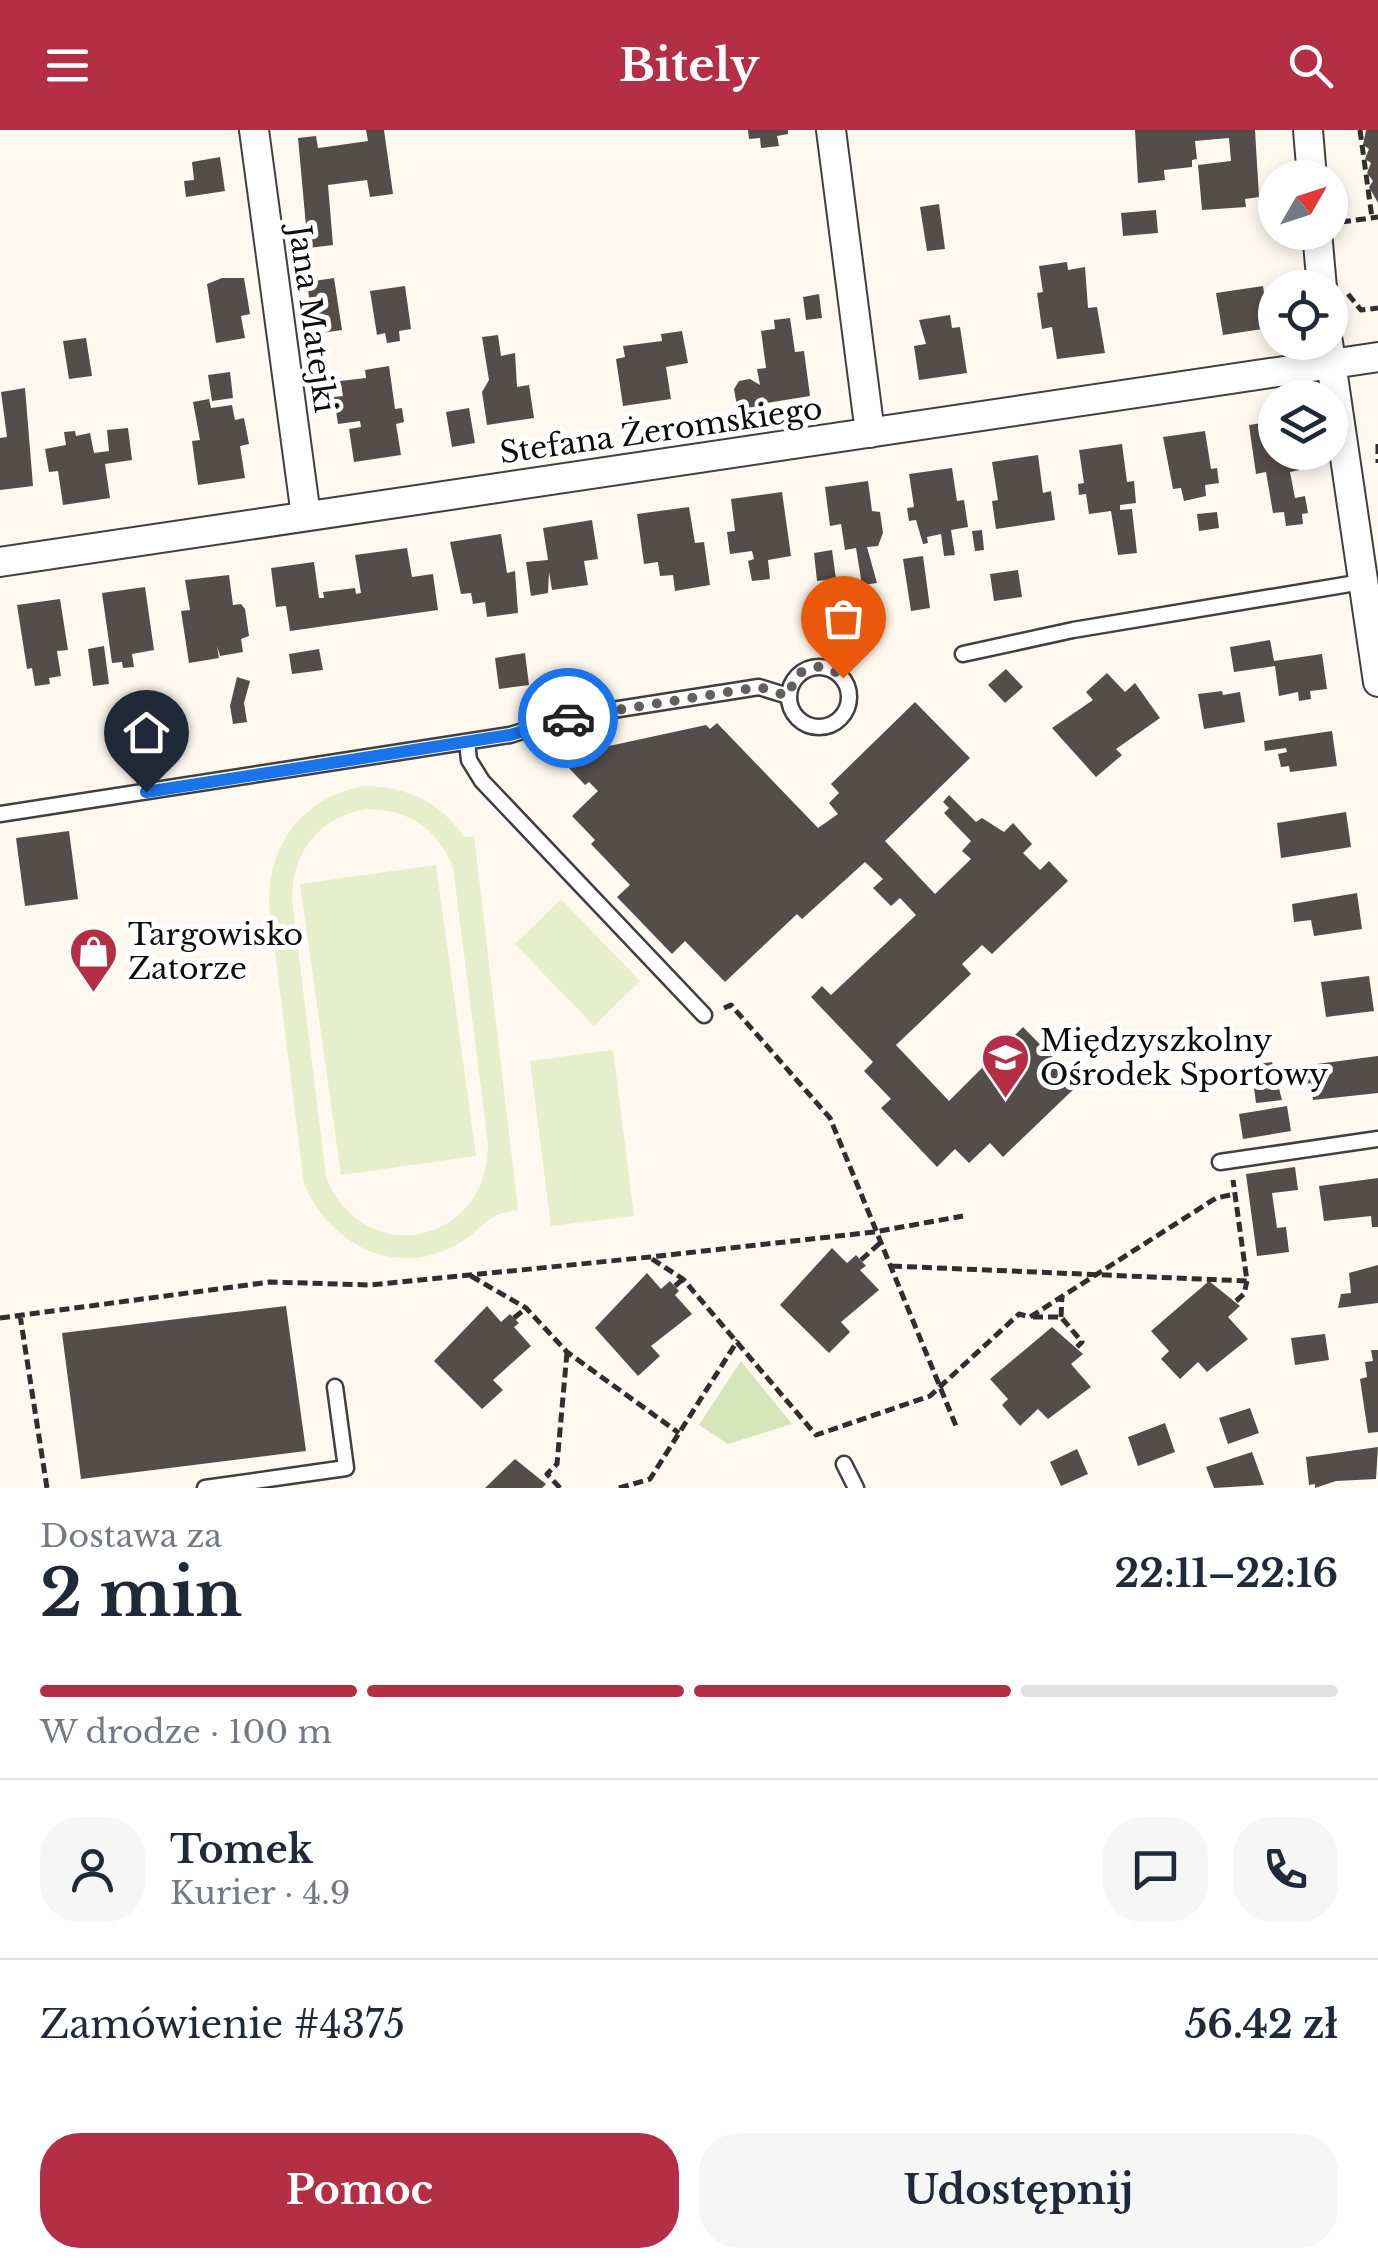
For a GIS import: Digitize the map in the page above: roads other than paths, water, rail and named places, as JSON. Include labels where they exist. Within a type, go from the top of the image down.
[{"type":"street","name":"Jana Matejki","points":[[254,130],[306,516]]},
{"type":"street","points":[[831,130],[870,433]]},
{"type":"street","points":[[1308,130],[1310,160]]},
{"type":"street","name":"Stefana Żeromskiego","points":[[1348,355],[1378,358]]},
{"type":"street","name":"Stefana Żeromskiego","points":[[0,562],[870,433],[1289,360]]},
{"type":"street","points":[[1330,360],[1370,581],[1378,682]]},
{"type":"lane","points":[[962,654],[1073,630],[1370,581]]},
{"type":"lane","points":[[814,666],[835,671],[849,697],[835,723],[814,727],[795,716],[788,696],[796,676],[814,666]]},
{"type":"lane","points":[[0,814],[467,742],[592,713],[759,687],[788,696]]},
{"type":"lane","points":[[467,742],[470,760],[482,782],[704,1015]]},
{"type":"lane","points":[[1225,1162],[1378,1139]]},
{"type":"lane","points":[[205,1488],[346,1468],[335,1388]]},
{"type":"lane","points":[[844,1464],[856,1488]]},
{"type":"place","name":"Targowisko Zatorze","points":[[93,994]]},
{"type":"place","name":"Międzyszkolny Ośrodek Sportowy","points":[[1005,1100]]}]
